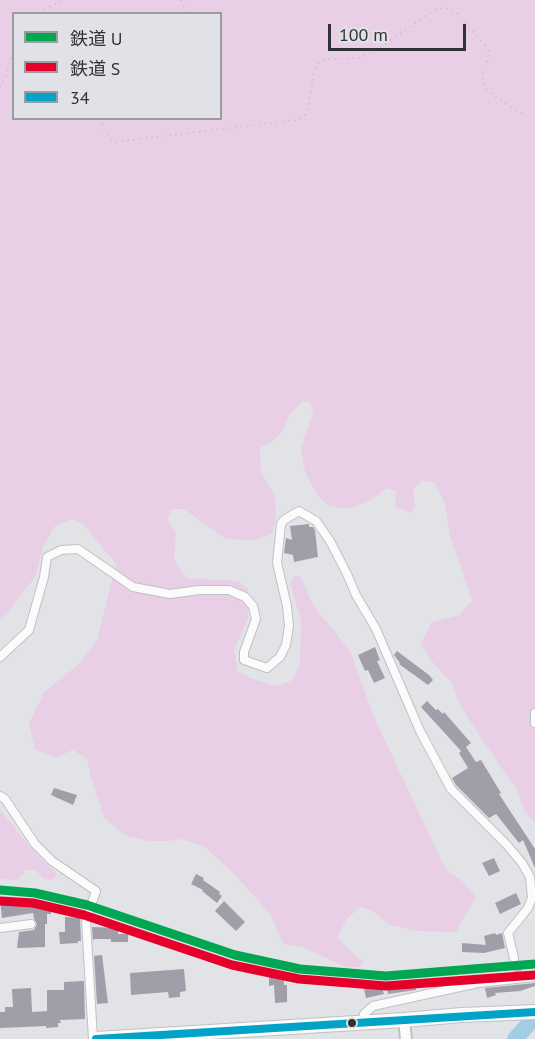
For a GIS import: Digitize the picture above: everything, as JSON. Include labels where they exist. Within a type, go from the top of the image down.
[{"type":"highway","points":[[95,1039],[535,1012]]},
{"type":"street","points":[[0,657],[29,630],[44,577],[47,557],[62,550],[78,549],[133,587],[170,594],[199,590],[229,590],[245,597],[253,606],[256,619],[244,652],[244,660],[267,668],[280,657],[286,645],[289,626],[278,563],[281,524],[299,511],[316,521],[330,541],[356,595],[376,629],[420,731],[451,789],[506,844],[530,877],[532,898],[528,908],[508,933],[514,958]]},
{"type":"street","points":[[535,713],[535,723]]},
{"type":"street","points":[[0,796],[35,844],[52,861],[96,891],[86,920],[95,1039]]},
{"type":"street","points":[[0,928],[31,924]]},
{"type":"street","points":[[363,1023],[364,1014],[373,1006],[478,983],[519,976],[535,977]]},
{"type":"street","points":[[404,1020],[406,1039]]},
{"type":"path","points":[[42,12],[65,0]]},
{"type":"path","points":[[101,120],[103,129],[114,142],[297,120],[305,116],[314,72],[319,62],[328,59],[358,58],[375,51],[434,10],[443,8],[455,10],[489,50],[482,76],[484,87],[523,114]]},
{"type":"path","points":[[0,87],[12,54]]},
{"type":"shaded area","points":[[0,0],[535,0],[535,823],[524,811],[518,792],[469,720],[453,685],[429,658],[421,643],[432,622],[460,615],[472,600],[450,536],[445,504],[434,482],[422,481],[413,489],[415,508],[411,513],[395,507],[396,491],[387,488],[371,500],[347,509],[327,505],[317,495],[305,472],[301,448],[313,413],[310,403],[302,401],[288,417],[283,431],[274,440],[260,448],[261,473],[275,495],[276,520],[272,534],[256,540],[226,539],[184,509],[172,509],[168,519],[176,534],[174,559],[186,578],[238,581],[248,589],[248,619],[234,650],[238,671],[250,678],[276,686],[293,680],[300,662],[301,621],[290,582],[294,576],[301,577],[313,605],[350,651],[374,717],[446,870],[462,881],[476,897],[456,932],[416,931],[390,925],[371,910],[360,907],[346,920],[337,938],[363,962],[360,967],[346,967],[302,947],[283,944],[271,915],[234,874],[205,847],[181,839],[149,841],[127,836],[104,818],[87,759],[73,750],[56,757],[35,750],[29,724],[44,692],[79,664],[97,640],[116,564],[83,524],[72,519],[54,527],[42,549],[36,576],[0,619]]},
{"type":"shaded area","points":[[0,810],[36,854],[57,874],[53,880],[43,879],[36,870],[26,870],[16,880],[0,879]]},
{"type":"building","points":[[309,524],[309,527],[315,530],[318,557],[294,562],[293,555],[284,553],[286,538],[292,540],[290,526]]},
{"type":"building","points":[[375,647],[380,660],[377,661],[385,678],[374,683],[368,670],[365,671],[358,655]]},
{"type":"building","points":[[397,651],[433,680],[428,685],[399,664],[394,655]]},
{"type":"building","points":[[427,701],[436,710],[438,709],[443,714],[444,712],[471,743],[466,747],[476,762],[481,760],[501,793],[499,794],[535,849],[535,868],[523,840],[519,843],[496,814],[489,818],[456,785],[452,778],[468,768],[459,753],[461,751],[421,707]]},
{"type":"building","points":[[54,788],[77,795],[73,805],[51,795]]},
{"type":"building","points":[[494,858],[500,871],[489,876],[482,863]]},
{"type":"building","points":[[196,874],[220,892],[222,896],[217,903],[203,890],[191,884]]},
{"type":"building","points":[[516,893],[521,904],[500,914],[495,903]]},
{"type":"building","points":[[13,898],[13,903],[28,900],[28,904],[51,904],[51,914],[47,914],[47,924],[45,924],[45,947],[17,948],[19,932],[34,930],[37,924],[33,913],[2,918],[0,900]]},
{"type":"building","points":[[224,901],[245,922],[236,931],[215,911]]},
{"type":"building","points":[[65,917],[80,918],[81,941],[78,943],[60,944],[59,932],[65,932]]},
{"type":"building","points":[[92,927],[118,928],[118,934],[128,934],[128,942],[111,942],[111,939],[94,939],[93,941]]},
{"type":"building","points":[[495,933],[496,935],[502,933],[505,948],[484,953],[462,952],[462,943],[486,945],[484,936]]},
{"type":"building","points":[[102,955],[108,1003],[97,1004],[94,956]]},
{"type":"building","points":[[184,969],[186,991],[180,992],[180,997],[169,998],[168,992],[131,995],[130,973]]},
{"type":"building","points":[[284,975],[284,985],[287,985],[287,1002],[275,1003],[274,985],[269,986],[269,976]]},
{"type":"building","points":[[84,981],[85,1019],[60,1020],[58,1027],[0,1028],[0,1012],[5,1012],[5,1007],[13,1007],[12,989],[31,988],[32,1012],[47,1011],[47,990],[64,990],[64,982]]},
{"type":"building","points":[[415,983],[416,990],[388,994],[387,987]]},
{"type":"building","points":[[535,983],[535,986],[520,991],[495,993],[496,995],[487,998],[485,988]]},
{"type":"building","points":[[381,985],[384,994],[366,998],[364,989]]},
{"type":"waterway","points":[[515,1039],[535,1017]]},
{"type":"tunnel","points":[[514,958],[518,973]]},
{"type":"rail line","name":"U","points":[[0,890],[35,893],[87,905],[235,955],[300,969],[386,976],[535,964]]},
{"type":"rail line","name":"S","points":[[0,901],[33,903],[84,915],[232,965],[299,979],[386,986],[535,975]]},
{"type":"transit line","name":"34","points":[[96,1039],[535,1012]]}]
